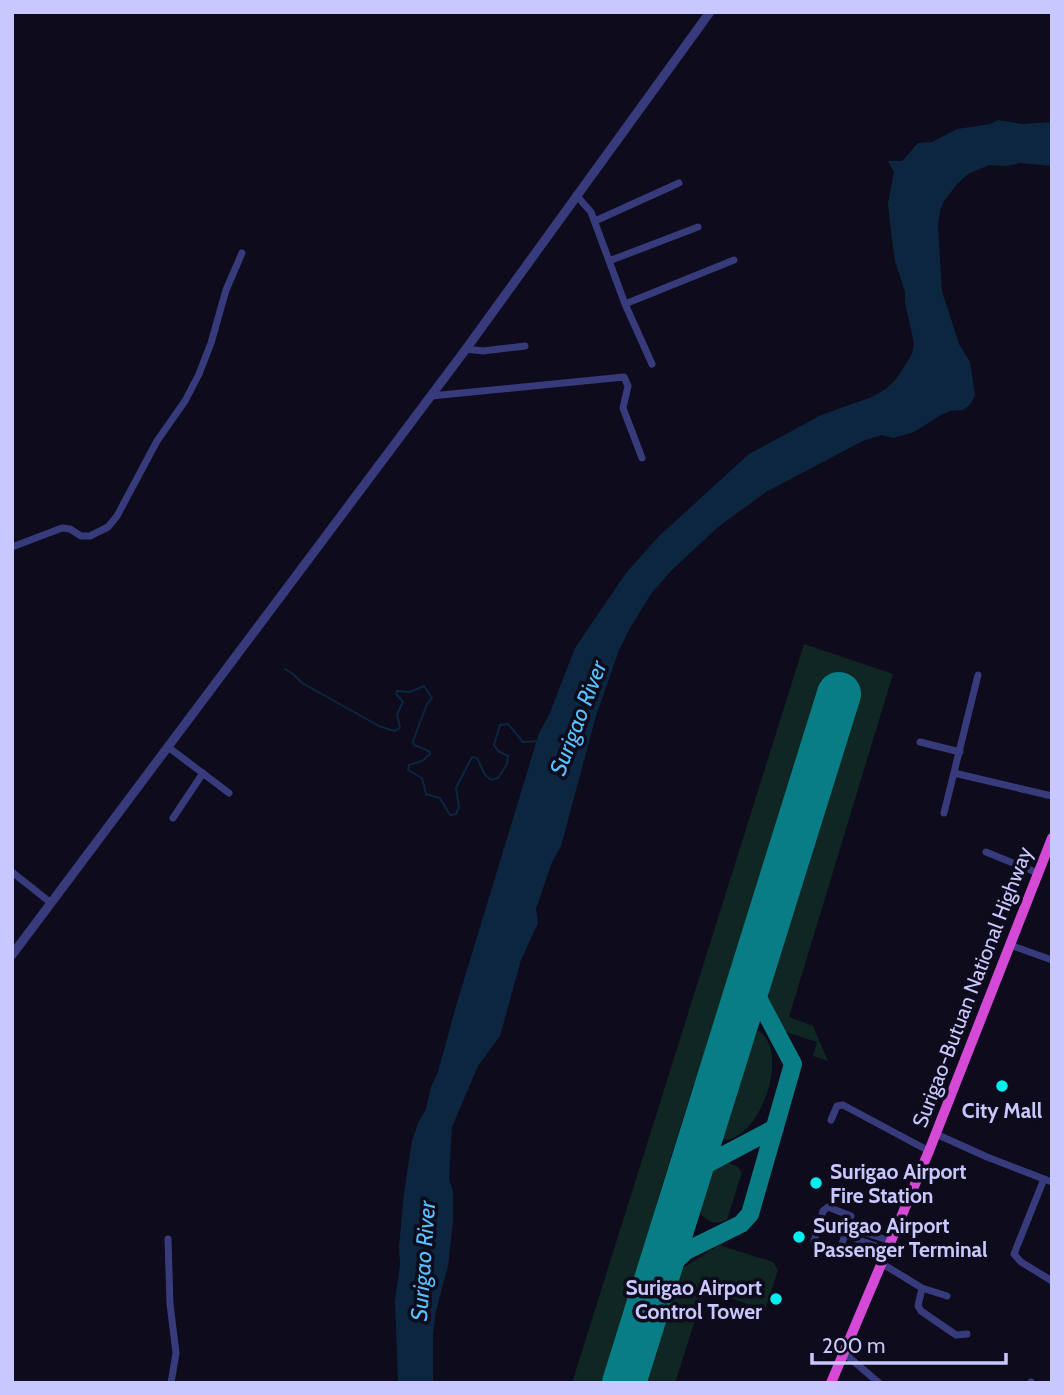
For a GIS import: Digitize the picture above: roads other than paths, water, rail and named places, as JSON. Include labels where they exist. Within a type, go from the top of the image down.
[{"type":"highway","name":"Surigao-Butuan National Highway","points":[[831,1383],[936,1134],[1052,838]]},
{"type":"street","points":[[12,955],[466,349],[710,12]]},
{"type":"street","points":[[594,221],[679,183]]},
{"type":"street","points":[[576,195],[587,206],[594,221],[625,304],[652,364]]},
{"type":"street","points":[[609,261],[698,227]]},
{"type":"street","points":[[12,547],[62,528],[90,537],[113,522],[157,441],[199,374],[226,290],[242,253]]},
{"type":"street","points":[[625,304],[734,260]]},
{"type":"street","points":[[466,349],[483,351],[525,346]]},
{"type":"street","points":[[431,396],[624,377],[628,386],[623,408],[642,458]]},
{"type":"street","points":[[944,813],[978,675]]},
{"type":"street","points":[[919,742],[960,752]]},
{"type":"street","points":[[168,747],[229,793]]},
{"type":"street","points":[[173,818],[203,773]]},
{"type":"street","points":[[954,773],[1052,796]]},
{"type":"street","points":[[986,852],[1038,873]]},
{"type":"street","points":[[12,872],[51,903]]},
{"type":"street","points":[[1010,945],[1052,960]]},
{"type":"street","points":[[831,1120],[836,1108],[843,1105],[929,1151]]},
{"type":"street","points":[[936,1134],[1048,1180],[1014,1254],[1021,1262],[1052,1281]]},
{"type":"street","points":[[828,1207],[850,1214],[846,1231],[840,1250],[814,1241],[823,1211],[828,1207]]},
{"type":"street","points":[[846,1231],[889,1245]]},
{"type":"street","points":[[168,1239],[170,1304],[176,1353],[171,1383]]},
{"type":"street","points":[[881,1264],[922,1288],[947,1296]]},
{"type":"street","points":[[922,1288],[918,1302],[921,1311],[956,1335],[967,1334]]},
{"type":"street","points":[[844,1353],[879,1383]]},
{"type":"water","name":"Surigao River","points":[[998,120],[1023,124],[1052,122],[1052,166],[1020,163],[989,165],[968,174],[958,183],[940,211],[938,226],[942,291],[959,344],[970,362],[975,395],[970,405],[963,410],[941,415],[914,432],[894,438],[881,435],[863,441],[766,492],[718,527],[671,571],[651,594],[619,650],[596,716],[561,846],[552,862],[536,909],[538,923],[521,960],[500,1036],[478,1066],[452,1127],[449,1179],[453,1192],[453,1222],[448,1266],[433,1334],[433,1383],[398,1383],[395,1301],[404,1193],[412,1141],[438,1072],[539,733],[549,715],[575,648],[626,573],[658,537],[749,454],[821,415],[872,397],[897,378],[912,354],[914,344],[905,292],[895,261],[888,204],[894,172],[888,161],[902,161],[918,143],[932,142],[957,129],[990,124]]},
{"type":"waterway","points":[[285,669],[302,683],[379,726],[394,731],[400,728],[397,714],[403,702],[396,694],[397,691],[410,692],[424,686],[432,698],[427,704],[413,741],[414,745],[429,751],[430,754],[422,761],[409,765],[408,770],[422,778],[426,794],[440,798],[450,815],[456,814],[459,807],[456,788],[472,757],[477,758],[485,775],[491,780],[498,778],[507,764],[508,756],[498,751],[494,745],[500,725],[508,724],[523,742],[539,741]]},
{"type":"place","name":"City Mall","points":[[1002,1086]]},
{"type":"place","name":"Surigao Airport Fire Station","points":[[816,1183]]},
{"type":"place","name":"Surigao Airport Passenger Terminal","points":[[799,1237]]},
{"type":"place","name":"Surigao Airport Control Tower","points":[[776,1299]]}]
